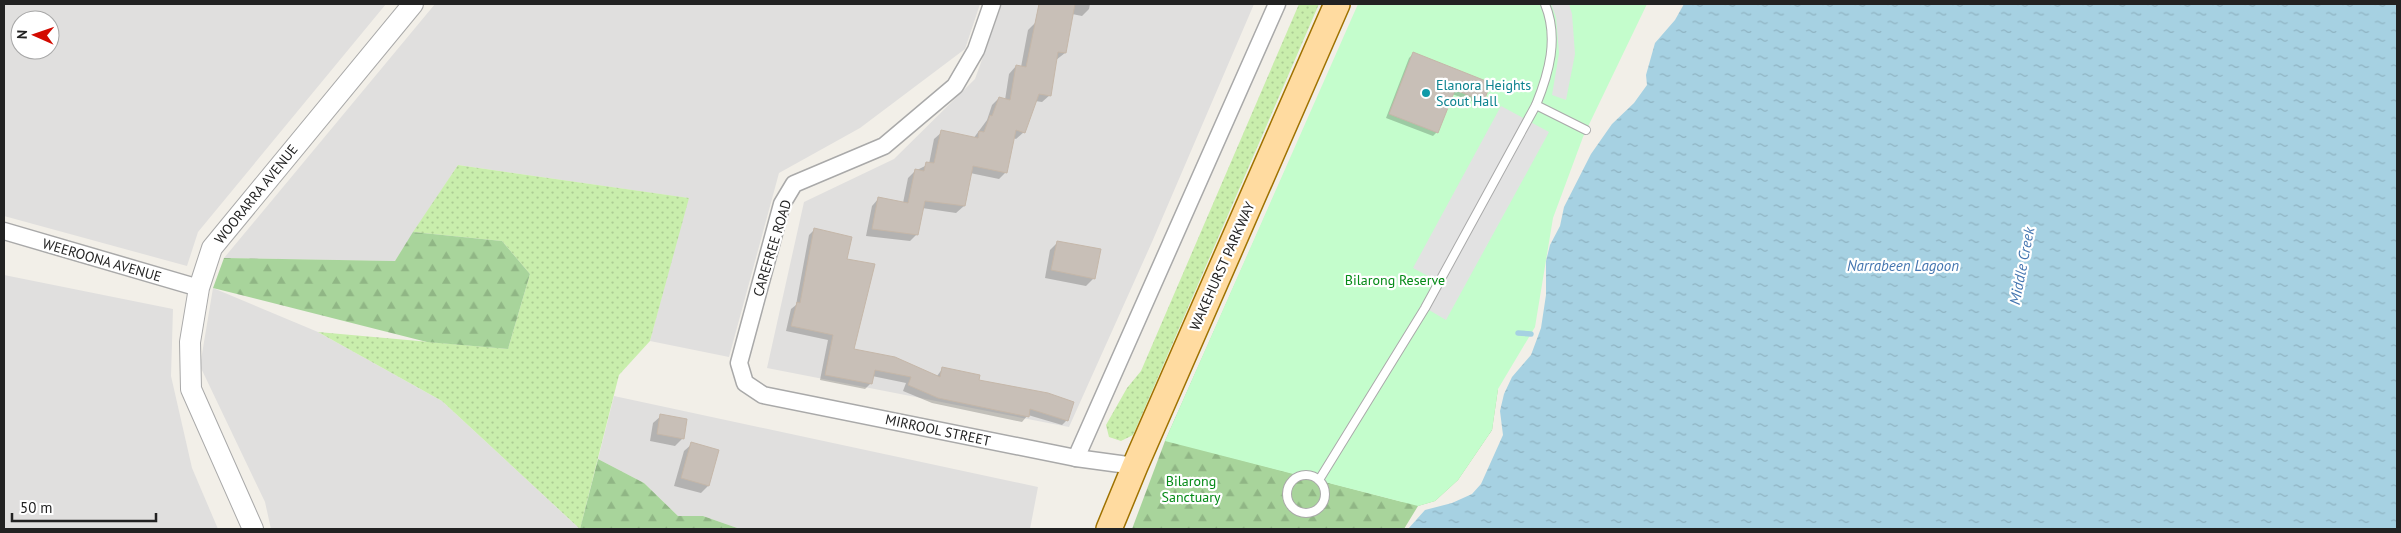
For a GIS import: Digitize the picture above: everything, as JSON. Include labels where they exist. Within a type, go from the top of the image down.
[{"type":"main road","name":"WAKEHURST PARKWAY","points":[[1109,529],[1337,4]]},
{"type":"street","name":"WOORARRA AVENUE","points":[[253,529],[191,389],[190,342],[199,288],[212,248],[413,4]]},
{"type":"street","name":"CAREFREE ROAD","points":[[745,383],[739,363],[782,204],[794,184],[884,146],[955,86],[976,50],[992,4]]},
{"type":"street","points":[[1076,458],[1277,4]]},
{"type":"street","name":"WEEROONA AVENUE","points":[[4,231],[199,288]]},
{"type":"street","name":"MIRROOL STREET","points":[[745,383],[763,395],[1076,458],[1135,466]]},
{"type":"lane","points":[[1319,480],[1424,308],[1536,106],[1548,76],[1553,44],[1549,13],[1545,4]]},
{"type":"lane","points":[[1536,106],[1586,130]]},
{"type":"lane","points":[[1303,474],[1315,476],[1319,480],[1325,491],[1325,497],[1319,508],[1308,513],[1292,507],[1288,502],[1287,490],[1292,480],[1303,474]]},
{"type":"shaded area","points":[[4,4],[386,4],[198,232],[187,266],[4,216]]},
{"type":"shaded area","points":[[435,4],[980,4],[965,49],[860,128],[779,173],[729,357],[650,341],[688,198],[458,165],[395,261],[224,258]]},
{"type":"shaded area","points":[[1002,4],[1254,4],[1152,242],[1069,427],[767,368],[804,202],[894,159],[975,79]]},
{"type":"shaded area","points":[[1551,4],[1569,4],[1572,14],[1575,54],[1566,100],[1552,95],[1559,53],[1556,17]]},
{"type":"shaded area","name":"Bilarong Reserve","points":[[1501,106],[1549,132],[1446,320],[1429,310],[1443,284],[1413,268]]},
{"type":"shaded area","points":[[4,275],[173,309],[171,376],[192,468],[218,529],[4,529]]},
{"type":"shaded area","points":[[213,288],[318,332],[442,401],[580,529],[271,529],[265,502],[200,366]]},
{"type":"shaded area","points":[[614,396],[1038,487],[1030,529],[740,529],[703,516],[678,516],[644,483],[598,459]]},
{"type":"green space","points":[[1299,4],[1319,4],[1133,435],[1121,441],[1109,437],[1106,425],[1127,388],[1141,371]]},
{"type":"green space","name":"Bilarong Reserve","points":[[1358,4],[1647,4],[1583,137],[1553,218],[1535,327],[1498,389],[1492,430],[1458,480],[1435,501],[1418,506],[1165,441]]},
{"type":"green space","name":"Bilarong Sanctuary","points":[[1363,4],[1180,444],[1403,502],[1498,389],[1492,430],[1458,480],[1435,501],[1418,506],[1404,529],[1132,529],[1165,441],[1317,99]]},
{"type":"green space","points":[[458,165],[689,198],[650,341],[619,375],[580,529],[442,401],[318,332],[508,349],[530,274],[502,241],[413,232]]},
{"type":"green space","points":[[413,232],[502,241],[530,274],[508,349],[427,342],[213,288],[224,258],[395,261]]},
{"type":"green space","points":[[598,459],[644,483],[678,516],[703,516],[740,529],[580,529]]},
{"type":"water","name":"Narrabeen Lagoon","points":[[1684,4],[2397,4],[2397,529],[1408,529],[1425,510],[1452,503],[1472,494],[1481,484],[1503,435],[1500,411],[1504,394],[1512,377],[1531,355],[1541,328],[1546,295],[1546,261],[1550,245],[1560,226],[1564,207],[1591,154],[1612,124],[1634,103],[1647,85],[1646,75],[1655,43],[1675,20]]},
{"type":"building","points":[[1039,4],[1075,4],[1066,53],[1058,52],[1051,96],[1039,94],[1025,133],[1016,130],[1007,173],[973,166],[965,206],[925,201],[918,235],[872,229],[878,197],[908,203],[915,169],[924,171],[926,162],[934,163],[941,130],[978,138],[979,131],[984,132],[999,97],[1010,100],[1016,65],[1026,67]]},
{"type":"building","name":"Elanora Heights Scout Hall","points":[[1413,52],[1491,83],[1484,101],[1455,90],[1438,133],[1389,114]]},
{"type":"building","points":[[814,228],[852,237],[847,259],[875,264],[854,349],[895,357],[940,377],[942,367],[980,375],[979,380],[1048,393],[1074,402],[1068,421],[1030,409],[1029,417],[938,398],[908,385],[911,377],[875,370],[872,384],[825,375],[833,335],[791,326],[797,302],[800,303]]},
{"type":"building","points":[[1057,241],[1101,249],[1095,279],[1051,270]]},
{"type":"building","points":[[660,414],[687,419],[684,439],[657,434]]},
{"type":"building","points":[[691,442],[719,450],[709,486],[681,478]]},
{"type":"waterway","points":[[1518,333],[1531,334]]},
{"type":"place","name":"Elanora Heights Scout Hall","points":[[1426,93]]},
{"type":"water label","name":"Middle Creek","points":[[2022,266]]}]
